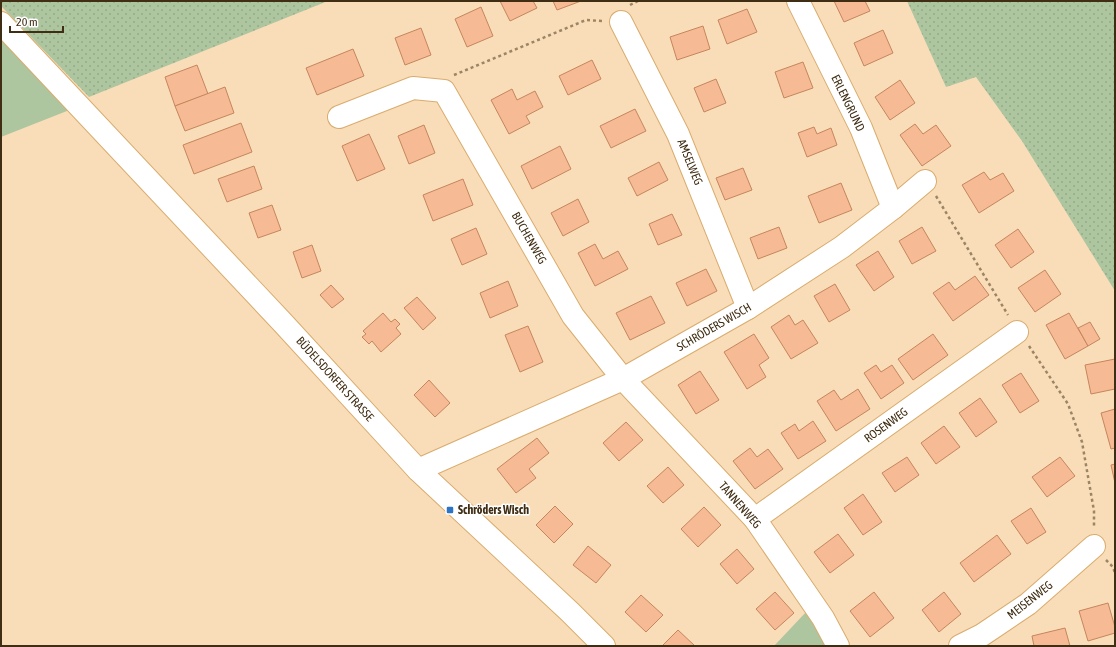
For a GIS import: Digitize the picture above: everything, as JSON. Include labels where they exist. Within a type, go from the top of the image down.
[{"type":"street","name":"ERLENGRUND","points":[[798,1],[861,128],[893,208]]},
{"type":"street","name":"AMSELWEG","points":[[621,22],[678,134],[748,308]]},
{"type":"street","name":"BÜDELSDORFER STRASSE","points":[[1,24],[283,323],[418,470],[564,606],[604,646]]},
{"type":"street","points":[[339,116],[413,88],[444,91]]},
{"type":"street","name":"BUCHENWEG","points":[[444,91],[573,316],[623,379]]},
{"type":"street","name":"SCHRÖDERS WISCH","points":[[418,470],[623,379],[748,308],[842,247],[926,181]]},
{"type":"street","name":"ROSENWEG","points":[[755,519],[1017,332]]},
{"type":"street","name":"TANNENWEG","points":[[623,379],[755,519],[823,618],[838,646]]},
{"type":"street","name":"MEISENWEG","points":[[960,646],[982,635],[1028,604],[1094,546]]},
{"type":"path","points":[[444,91],[453,75],[586,20],[621,22]]},
{"type":"path","points":[[926,181],[944,208],[1017,332],[1030,348],[1068,404],[1082,442],[1094,511],[1094,546]]},
{"type":"green space","points":[[1,1],[328,1],[89,97],[1,6]]},
{"type":"green space","points":[[907,1],[1115,1],[1115,291],[1022,141],[976,77],[946,87]]},
{"type":"green space","points":[[1,35],[72,109],[1,137]]},
{"type":"green space","points":[[807,611],[829,646],[774,646]]},
{"type":"building","points":[[500,1],[533,1],[537,8],[510,21]]},
{"type":"building","points":[[553,1],[581,1],[557,10]]},
{"type":"building","points":[[834,1],[865,1],[870,11],[844,22]]},
{"type":"building","points":[[481,7],[493,36],[467,47],[455,19]]},
{"type":"building","points":[[747,9],[757,32],[727,44],[718,20]]},
{"type":"building","points":[[703,26],[710,49],[677,60],[670,37]]},
{"type":"building","points":[[421,28],[431,55],[405,65],[395,38]]},
{"type":"building","points":[[883,30],[893,53],[864,66],[854,43]]},
{"type":"building","points":[[353,49],[364,76],[317,95],[306,68]]},
{"type":"building","points":[[592,60],[601,79],[568,95],[559,76]]},
{"type":"building","points":[[803,62],[813,88],[784,98],[775,72]]},
{"type":"building","points":[[197,65],[208,94],[175,106],[165,77]]},
{"type":"building","points":[[716,79],[726,103],[704,112],[694,88]]},
{"type":"building","points":[[900,80],[915,103],[890,120],[875,97]]},
{"type":"building","points":[[225,87],[234,113],[185,131],[175,106]]},
{"type":"building","points":[[512,89],[517,100],[535,91],[543,107],[526,116],[530,123],[509,134],[491,100]]},
{"type":"building","points":[[635,109],[646,131],[611,148],[600,126]]},
{"type":"building","points":[[241,123],[252,152],[194,174],[183,145]]},
{"type":"building","points":[[915,124],[923,134],[936,125],[951,146],[922,166],[900,135]]},
{"type":"building","points":[[424,125],[435,153],[409,164],[398,136]]},
{"type":"building","points":[[814,127],[817,134],[831,128],[837,145],[807,157],[798,133]]},
{"type":"building","points":[[369,134],[385,169],[357,181],[342,146]]},
{"type":"building","points":[[560,146],[571,169],[532,189],[521,166]]},
{"type":"building","points":[[659,162],[668,180],[637,196],[628,178]]},
{"type":"building","points":[[254,166],[262,189],[227,202],[218,179]]},
{"type":"building","points":[[743,168],[752,190],[725,200],[716,178]]},
{"type":"building","points":[[984,172],[990,180],[1003,173],[1014,191],[979,213],[962,185]]},
{"type":"building","points":[[463,179],[473,205],[433,221],[423,195]]},
{"type":"building","points":[[841,183],[852,210],[819,223],[808,196]]},
{"type":"building","points":[[578,199],[589,222],[563,236],[551,213]]},
{"type":"building","points":[[272,205],[281,230],[258,238],[249,213]]},
{"type":"building","points":[[672,214],[682,235],[658,245],[649,224]]},
{"type":"building","points":[[779,227],[787,248],[758,259],[750,238]]},
{"type":"building","points":[[922,227],[936,251],[912,264],[899,241]]},
{"type":"building","points":[[476,228],[487,254],[462,265],[451,239]]},
{"type":"building","points":[[1018,229],[1034,252],[1011,268],[995,245]]},
{"type":"building","points":[[595,244],[603,259],[618,251],[628,269],[595,286],[578,253]]},
{"type":"building","points":[[312,245],[321,271],[302,278],[293,252]]},
{"type":"building","points":[[878,251],[894,277],[874,291],[856,265]]},
{"type":"building","points":[[706,269],[717,291],[687,306],[676,283]]},
{"type":"building","points":[[1045,270],[1061,294],[1035,312],[1018,288]]},
{"type":"building","points":[[975,276],[989,295],[953,321],[933,293],[949,282],[955,290]]},
{"type":"building","points":[[508,281],[518,306],[490,318],[480,293]]},
{"type":"building","points":[[835,284],[850,310],[829,322],[814,296]]},
{"type":"building","points":[[331,285],[344,299],[332,308],[320,295]]},
{"type":"building","points":[[651,296],[665,323],[630,340],[616,313]]},
{"type":"building","points":[[417,297],[436,318],[423,330],[404,308]]},
{"type":"building","points":[[383,313],[391,322],[395,319],[400,324],[396,328],[401,334],[381,352],[372,341],[369,344],[362,337],[366,334],[363,331]]},
{"type":"building","points":[[1069,313],[1088,346],[1065,359],[1046,325]]},
{"type":"building","points":[[789,315],[795,325],[803,320],[818,343],[791,359],[771,327]]},
{"type":"building","points":[[1090,322],[1100,339],[1088,346],[1078,328]]},
{"type":"building","points":[[528,326],[543,362],[520,372],[505,335]]},
{"type":"building","points":[[754,334],[769,358],[759,365],[766,377],[747,389],[724,352]]},
{"type":"building","points":[[933,334],[948,355],[913,380],[898,359]]},
{"type":"building","points":[[1115,359],[1115,389],[1091,394],[1085,365]]},
{"type":"building","points":[[876,365],[881,372],[892,365],[904,383],[881,399],[864,373]]},
{"type":"building","points":[[700,371],[719,400],[696,414],[678,385]]},
{"type":"building","points":[[1021,373],[1039,401],[1020,413],[1002,385]]},
{"type":"building","points":[[429,380],[450,403],[435,417],[414,395]]},
{"type":"building","points":[[858,389],[870,409],[836,431],[817,401],[834,390],[841,400]]},
{"type":"building","points":[[980,398],[997,422],[976,437],[959,413]]},
{"type":"building","points":[[1115,409],[1115,448],[1111,449],[1101,413]]},
{"type":"building","points":[[813,421],[826,441],[798,459],[781,433],[795,424],[799,431]]},
{"type":"building","points":[[626,422],[643,440],[619,461],[603,443]]},
{"type":"building","points":[[944,426],[960,447],[936,464],[921,443]]},
{"type":"building","points":[[537,438],[549,453],[529,469],[536,478],[516,493],[497,469]]},
{"type":"building","points":[[750,448],[757,457],[768,449],[783,469],[755,489],[733,461]]},
{"type":"building","points":[[907,457],[919,475],[895,492],[882,473]]},
{"type":"building","points":[[1060,457],[1075,476],[1047,497],[1032,477]]},
{"type":"building","points":[[1115,464],[1115,483],[1111,465]]},
{"type":"building","points":[[668,467],[684,485],[663,503],[647,486]]},
{"type":"building","points":[[863,494],[882,522],[863,535],[844,508]]},
{"type":"building","points":[[555,506],[573,524],[554,543],[536,525]]},
{"type":"building","points":[[704,507],[721,525],[698,547],[681,529]]},
{"type":"building","points":[[1031,508],[1046,532],[1027,544],[1011,521]]},
{"type":"building","points":[[838,534],[854,555],[830,573],[814,552]]},
{"type":"building","points":[[997,535],[1011,554],[974,582],[960,563]]},
{"type":"building","points":[[588,546],[611,565],[596,583],[573,565]]},
{"type":"building","points":[[737,549],[754,569],[737,584],[720,564]]},
{"type":"building","points":[[775,592],[794,613],[775,630],[756,609]]},
{"type":"building","points":[[874,592],[894,618],[870,637],[850,611]]},
{"type":"building","points":[[944,592],[961,614],[939,632],[922,610]]},
{"type":"building","points":[[641,595],[663,615],[646,632],[625,612]]},
{"type":"building","points":[[1108,603],[1115,627],[1115,633],[1088,641],[1079,611]]},
{"type":"building","points":[[1065,628],[1070,646],[1034,646],[1032,636]]},
{"type":"building","points":[[678,630],[695,646],[662,646]]},
{"type":"place","name":"Schröders Wisch","points":[[450,510]]}]
